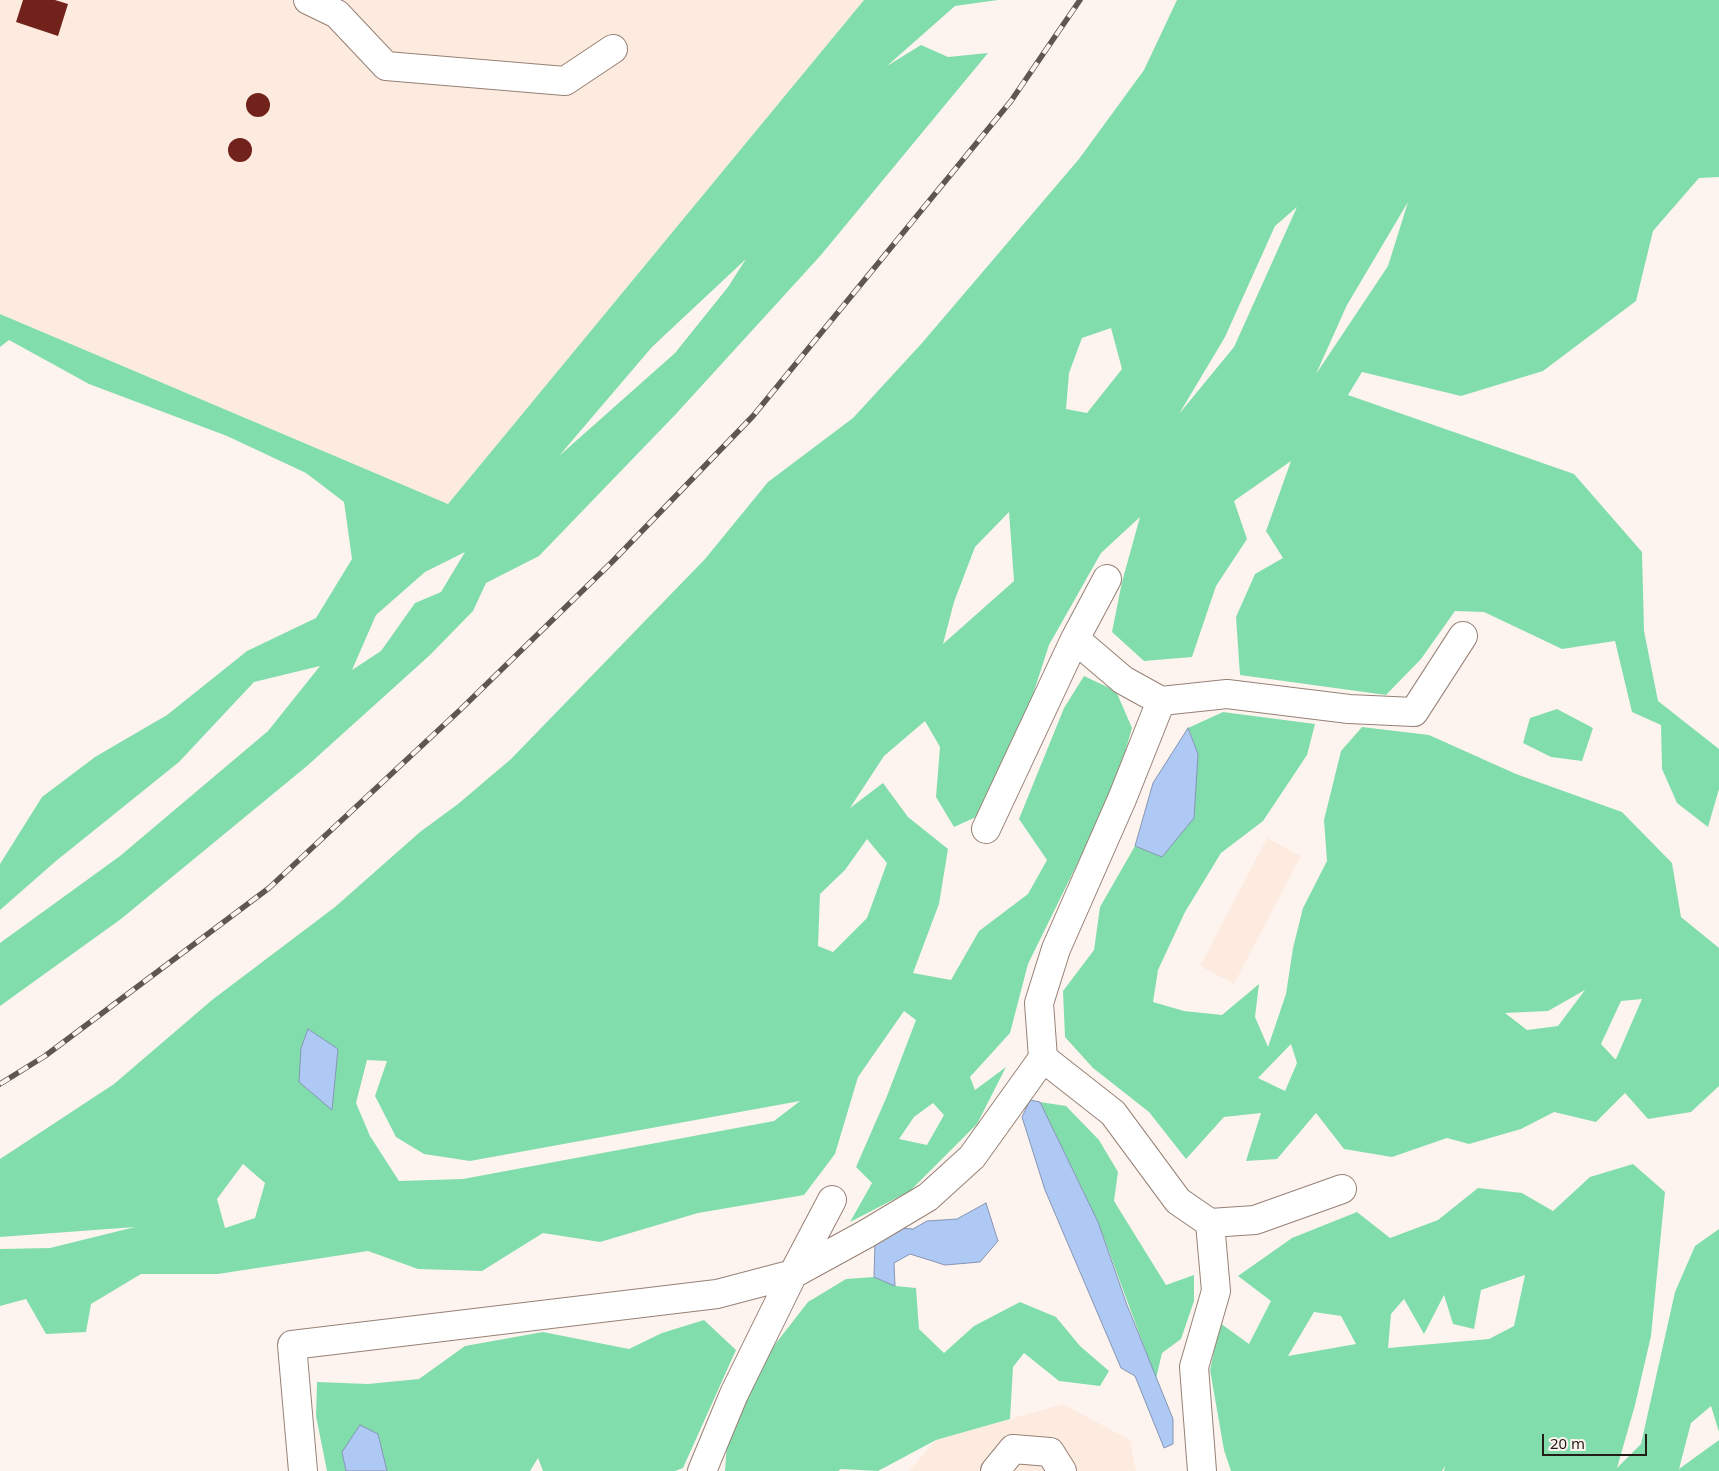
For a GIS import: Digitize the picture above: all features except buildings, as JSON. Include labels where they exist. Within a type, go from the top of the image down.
[{"type":"lane","points":[[308,0],[337,14],[386,66],[565,81],[613,49]]},
{"type":"lane","points":[[986,829],[1075,639],[1107,579]]},
{"type":"lane","points":[[1075,639],[1123,680],[1161,701],[1227,694],[1349,709],[1414,712],[1462,636]]},
{"type":"lane","points":[[303,1471],[292,1345],[717,1294],[792,1274],[866,1234],[928,1197],[972,1157],[1043,1058],[1039,1003],[1056,949],[1122,799],[1161,701]]},
{"type":"lane","points":[[1043,1058],[1112,1113],[1178,1201],[1210,1223],[1255,1220],[1342,1189]]},
{"type":"lane","points":[[702,1471],[734,1394],[792,1274],[832,1200]]},
{"type":"lane","points":[[1202,1471],[1194,1367],[1216,1291],[1210,1223]]},
{"type":"lane","points":[[995,1471],[1012,1449],[1050,1452],[1062,1471]]},
{"type":"shaded area","points":[[0,0],[864,0],[448,504],[0,314]]},
{"type":"shaded area","points":[[1267,838],[1301,856],[1234,984],[1200,966]]},
{"type":"shaded area","points":[[1063,1404],[1130,1440],[1136,1471],[909,1471],[936,1440]]},
{"type":"green space","points":[[864,0],[998,0],[955,6],[887,66],[921,45],[948,57],[988,53],[821,255],[675,415],[539,556],[486,583],[473,611],[430,655],[307,766],[121,919],[0,1006],[0,943],[120,856],[268,731],[320,666],[254,682],[179,762],[56,861],[0,910],[0,864],[42,797],[95,757],[167,715],[247,651],[316,618],[352,559],[344,502],[306,473],[227,436],[89,384],[9,340],[0,347],[0,314],[448,504]],"holes":[[[746,259],[728,287],[675,353],[559,456],[652,347]],[[465,552],[441,592],[415,603],[381,651],[352,670],[376,615],[425,572]]]},
{"type":"green space","points":[[1177,0],[1719,0],[1719,177],[1699,178],[1653,231],[1636,301],[1543,371],[1461,396],[1362,372],[1348,395],[1574,474],[1642,552],[1644,631],[1658,701],[1719,749],[1719,789],[1708,827],[1677,803],[1662,769],[1661,725],[1632,712],[1615,641],[1562,649],[1484,612],[1455,611],[1421,659],[1386,695],[1240,675],[1236,617],[1255,574],[1283,558],[1266,531],[1291,461],[1234,501],[1247,539],[1216,586],[1192,657],[1144,661],[1112,632],[1122,582],[1140,517],[1101,553],[1049,645],[996,808],[954,827],[936,797],[940,747],[925,721],[884,756],[850,808],[883,783],[908,817],[948,849],[939,904],[913,973],[951,980],[979,931],[1028,894],[1047,860],[1019,819],[1064,708],[1084,676],[1116,691],[1132,728],[1115,787],[1028,964],[1010,1033],[970,1077],[975,1090],[1006,1067],[977,1124],[910,1191],[850,1222],[872,1183],[856,1167],[887,1096],[916,1020],[904,1011],[858,1077],[835,1154],[804,1195],[698,1213],[600,1242],[543,1233],[482,1271],[418,1269],[368,1251],[218,1274],[141,1274],[91,1304],[86,1332],[46,1334],[26,1299],[0,1306],[0,1249],[50,1248],[135,1227],[0,1237],[0,1159],[114,1084],[212,1000],[335,907],[420,832],[458,804],[511,759],[705,559],[768,482],[853,418],[922,343],[1079,159],[1144,70]],"holes":[[[1408,202],[1388,266],[1316,374],[1347,305]],[[1297,207],[1234,347],[1179,414],[1225,337],[1275,226]],[[1111,328],[1122,369],[1087,413],[1066,409],[1069,373],[1082,338]],[[1009,512],[1014,581],[943,644],[954,602],[975,547]],[[867,839],[887,863],[867,918],[833,952],[818,946],[820,894],[845,870]],[[308,1030],[338,1049],[332,1110]],[[367,1060],[387,1061],[375,1096],[396,1137],[424,1154],[470,1161],[800,1101],[774,1121],[463,1179],[399,1181],[370,1136],[356,1103]],[[933,1103],[944,1115],[927,1145],[899,1139],[914,1117]],[[243,1164],[265,1183],[255,1218],[225,1228],[217,1199]]]},
{"type":"green space","points":[[1557,709],[1593,728],[1582,761],[1551,757],[1523,743],[1530,718]]},
{"type":"green space","points":[[1223,712],[1315,724],[1307,755],[1263,821],[1221,853],[1185,912],[1158,970],[1153,1002],[1184,1011],[1222,1015],[1259,984],[1255,1017],[1268,1047],[1286,994],[1293,948],[1303,908],[1327,861],[1324,820],[1341,751],[1362,727],[1429,735],[1516,774],[1622,812],[1672,863],[1681,917],[1719,948],[1719,1086],[1691,1112],[1648,1119],[1625,1093],[1596,1122],[1554,1112],[1521,1129],[1469,1144],[1447,1138],[1392,1157],[1344,1149],[1316,1113],[1277,1159],[1246,1161],[1261,1113],[1224,1117],[1186,1159],[1149,1112],[1093,1068],[1065,1037],[1063,991],[1094,950],[1100,907],[1135,846],[1162,857],[1198,754],[1188,728]],"holes":[[[1585,990],[1558,1026],[1527,1030],[1505,1013],[1548,1011]],[[1642,999],[1615,1059],[1601,1044],[1621,1001]],[[1291,1044],[1297,1063],[1285,1091],[1258,1078]]]},
{"type":"green space","points":[[1040,1102],[1066,1106],[1099,1140],[1118,1172],[1114,1201],[1166,1285],[1194,1275],[1194,1301],[1181,1339],[1162,1353],[1156,1379],[1098,1222]]},
{"type":"green space","points":[[1633,1164],[1665,1192],[1651,1336],[1635,1405],[1617,1468],[1641,1444],[1675,1292],[1695,1246],[1719,1229],[1719,1432],[1711,1406],[1691,1423],[1679,1469],[1719,1440],[1719,1471],[1444,1471],[1445,1466],[1442,1471],[1231,1471],[1224,1450],[1210,1370],[1220,1323],[1249,1344],[1271,1301],[1238,1276],[1292,1238],[1357,1212],[1390,1238],[1438,1220],[1478,1188],[1522,1193],[1553,1211],[1590,1177]],"holes":[[[1525,1275],[1514,1326],[1489,1339],[1388,1348],[1391,1314],[1404,1299],[1424,1334],[1444,1295],[1453,1324],[1474,1329],[1481,1290]],[[1314,1312],[1341,1316],[1356,1344],[1288,1356]]]},
{"type":"green space","points":[[874,1277],[895,1286],[916,1288],[919,1329],[944,1353],[974,1326],[1020,1302],[1056,1317],[1080,1346],[1109,1371],[1100,1386],[1059,1381],[1024,1353],[1013,1367],[1010,1419],[936,1440],[878,1471],[841,1469],[838,1471],[725,1471],[727,1443],[769,1352],[808,1302],[846,1279]]},
{"type":"green space","points":[[704,1320],[736,1350],[683,1468],[675,1471],[543,1471],[538,1458],[530,1471],[387,1471],[378,1434],[342,1452],[346,1471],[327,1471],[316,1416],[317,1382],[368,1384],[419,1379],[465,1346],[543,1332],[629,1349],[662,1333]]},
{"type":"water","points":[[1188,728],[1198,754],[1194,818],[1162,857],[1135,846],[1153,783]]},
{"type":"water","points":[[308,1029],[338,1049],[332,1110],[299,1082],[301,1048]]},
{"type":"water","points":[[1030,1100],[1040,1102],[1098,1222],[1127,1305],[1173,1419],[1173,1444],[1164,1448],[1135,1376],[1121,1368],[1045,1190],[1022,1117]]},
{"type":"water","points":[[986,1203],[998,1241],[980,1262],[945,1265],[910,1254],[894,1263],[895,1286],[874,1277],[875,1242],[897,1228],[913,1229],[927,1221],[957,1219]]},
{"type":"water","points":[[360,1425],[378,1434],[387,1471],[346,1471],[342,1452]]},
{"type":"railway","points":[[0,1084],[45,1056],[269,888],[460,710],[612,562],[753,416],[1011,101],[1080,0]]}]
